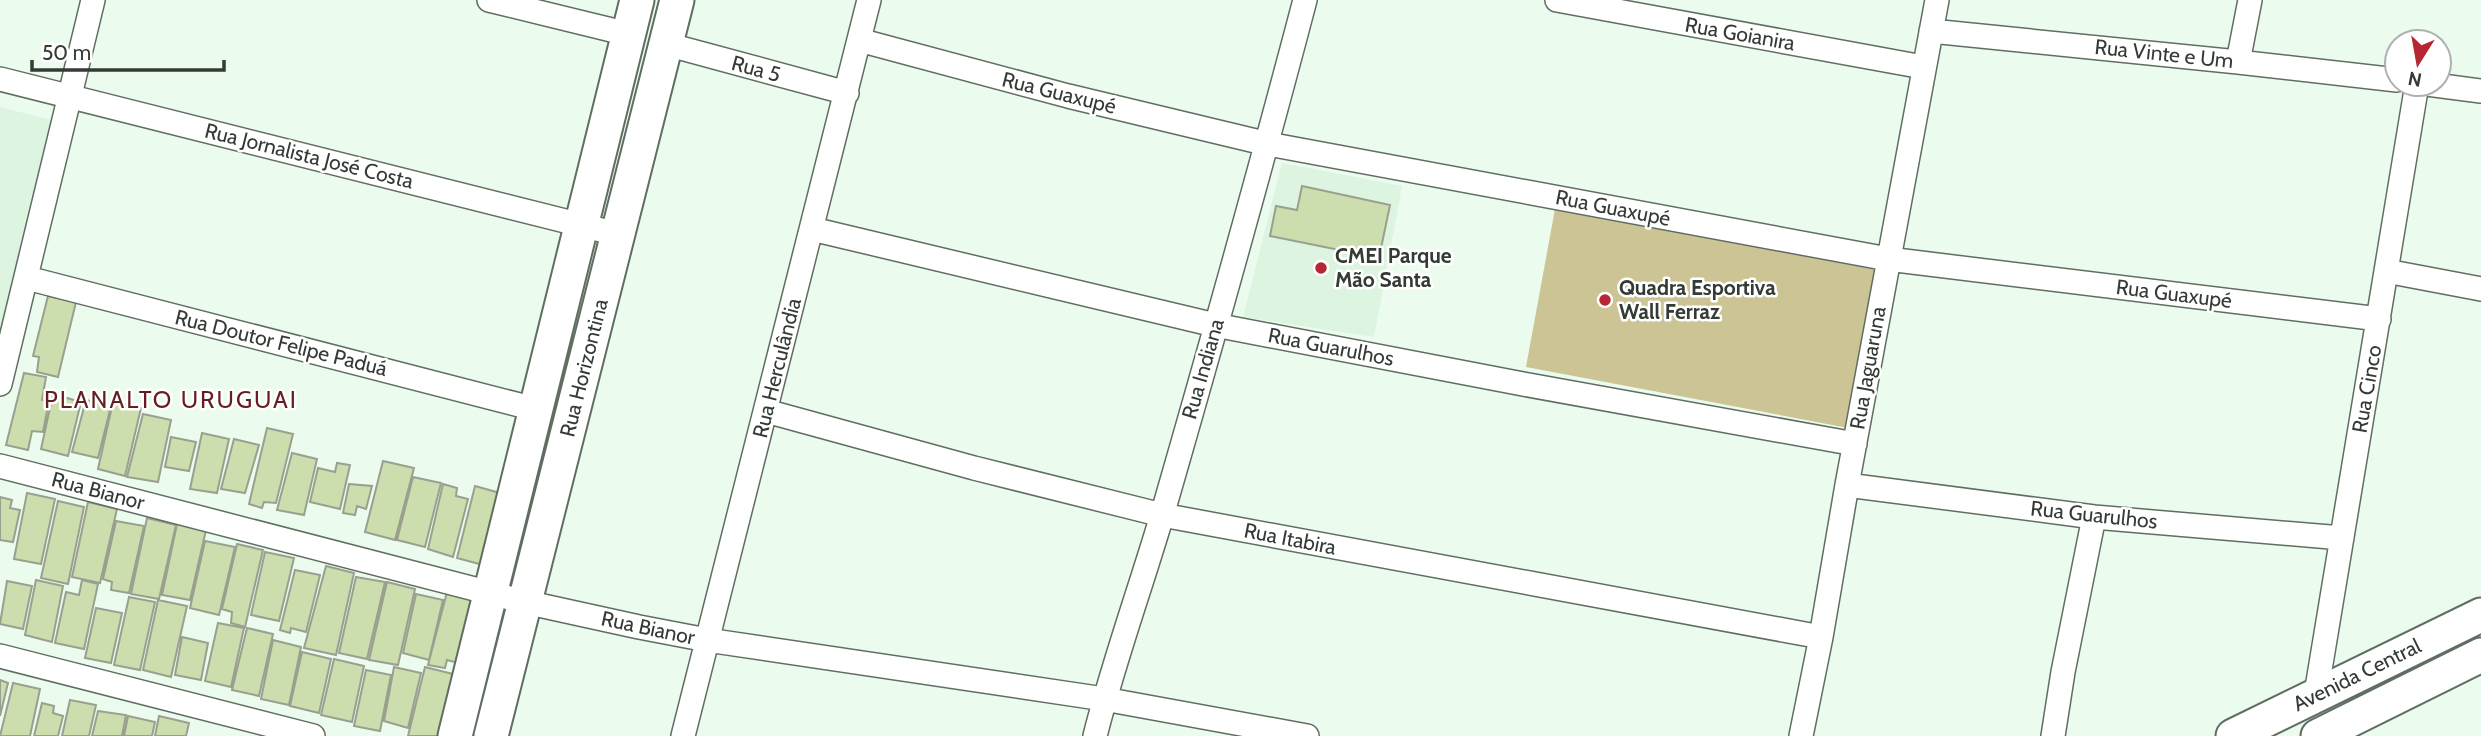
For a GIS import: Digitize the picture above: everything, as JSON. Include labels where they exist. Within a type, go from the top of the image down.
[{"type":"street","points":[[0,384],[93,0]]},
{"type":"street","points":[[489,0],[628,34]]},
{"type":"street","name":"Rua Horizontina","points":[[455,736],[636,0]]},
{"type":"street","name":"Rua Horizontina","points":[[491,736],[677,0]]},
{"type":"street","name":"Rua Herculândia","points":[[683,736],[869,0]]},
{"type":"street","name":"Rua Indiana","points":[[1095,736],[1104,699],[1162,515],[1268,144],[1305,0]]},
{"type":"street","name":"Rua Goianira","points":[[1557,0],[1923,67]]},
{"type":"street","name":"Rua Jaguaruna","points":[[1801,736],[1937,0]]},
{"type":"street","points":[[2238,62],[2250,0]]},
{"type":"street","name":"Rua Vinte e Um","points":[[1931,31],[2383,78]]},
{"type":"street","name":"Rua Guaxupé","points":[[859,40],[1069,96],[1268,144],[1888,260],[2379,319]]},
{"type":"street","name":"Rua 5","points":[[666,44],[847,93]]},
{"type":"street","name":"Rua Jornalista José Costa","points":[[0,79],[617,234]]},
{"type":"street","points":[[2453,87],[2481,91]]},
{"type":"street","name":"Rua Cinco","points":[[2316,694],[2415,98]]},
{"type":"street","name":"Rua Guarulhos","points":[[812,229],[1215,325],[1854,444]]},
{"type":"street","points":[[2386,271],[2481,289]]},
{"type":"street","name":"Rua Doutor Felipe Paduá","points":[[27,278],[535,409]]},
{"type":"street","name":"Rua Itabira","points":[[766,411],[974,468],[1162,515],[1821,637]]},
{"type":"street","name":"Rua Bianor","points":[[0,466],[525,602],[707,640],[1104,699],[1307,736]]},
{"type":"street","name":"Rua Guarulhos","points":[[1847,485],[2094,517],[2342,538]]},
{"type":"street","points":[[2053,736],[2094,517]]},
{"type":"street","name":"Avenida Central","points":[[2233,736],[2481,615]]},
{"type":"street","name":"Avenida Central","points":[[2318,736],[2481,655]]},
{"type":"street","points":[[0,656],[313,736]]},
{"type":"shaded area","points":[[0,107],[55,121],[0,337]]},
{"type":"shaded area","name":"CMEI Parque Mão Santa","points":[[1282,163],[1402,186],[1374,337],[1243,317]]},
{"type":"shaded area","points":[[1555,209],[1877,270],[1848,428],[1526,367]]},
{"type":"building","points":[[1302,186],[1390,205],[1379,258],[1270,236],[1276,206],[1297,210]]},
{"type":"building","points":[[48,296],[76,302],[58,377],[37,372],[39,357],[33,356]]},
{"type":"building","points":[[24,373],[46,377],[42,400],[49,401],[43,432],[32,431],[28,450],[6,445]]},
{"type":"building","points":[[53,394],[81,402],[68,456],[41,449]]},
{"type":"building","points":[[86,400],[111,406],[98,458],[72,452]]},
{"type":"building","points":[[113,402],[141,408],[125,476],[98,469]]},
{"type":"building","points":[[143,414],[171,420],[158,482],[127,477]]},
{"type":"building","points":[[267,428],[293,434],[276,503],[264,502],[262,508],[249,504]]},
{"type":"building","points":[[202,433],[229,439],[217,493],[190,489]]},
{"type":"building","points":[[171,437],[196,442],[189,471],[165,467]]},
{"type":"building","points":[[234,439],[259,445],[245,493],[221,489]]},
{"type":"building","points":[[292,453],[317,459],[304,515],[277,510]]},
{"type":"building","points":[[383,461],[414,468],[395,540],[365,532]]},
{"type":"building","points":[[337,463],[350,465],[340,509],[310,502],[318,468],[335,472]]},
{"type":"building","points":[[413,477],[441,483],[425,547],[397,540]]},
{"type":"building","points":[[349,484],[372,486],[366,509],[357,506],[355,515],[343,513]]},
{"type":"building","points":[[443,484],[457,488],[456,496],[468,499],[453,557],[428,549]]},
{"type":"building","points":[[475,486],[500,493],[483,565],[457,558]]},
{"type":"building","points":[[27,493],[55,499],[41,564],[14,559]]},
{"type":"building","points":[[0,497],[12,500],[10,508],[20,510],[13,542],[0,540]]},
{"type":"building","points":[[58,501],[84,507],[68,584],[41,578]]},
{"type":"building","points":[[88,502],[117,509],[100,583],[72,577]]},
{"type":"building","points":[[147,518],[176,525],[159,599],[131,594]]},
{"type":"building","points":[[116,521],[144,526],[129,593],[111,590],[112,582],[103,579]]},
{"type":"building","points":[[177,524],[206,530],[190,600],[162,595]]},
{"type":"building","points":[[205,541],[235,547],[219,615],[190,608]]},
{"type":"building","points":[[237,544],[263,550],[245,627],[231,623],[232,612],[222,609]]},
{"type":"building","points":[[265,552],[294,558],[279,621],[251,615]]},
{"type":"building","points":[[326,566],[354,573],[336,655],[304,648]]},
{"type":"building","points":[[295,570],[320,575],[306,632],[291,628],[290,633],[280,630]]},
{"type":"building","points":[[356,577],[385,582],[367,659],[339,653]]},
{"type":"building","points":[[36,580],[63,586],[52,642],[25,635]]},
{"type":"building","points":[[82,580],[98,584],[84,649],[55,643],[66,592],[79,595]]},
{"type":"building","points":[[7,581],[32,586],[23,629],[0,624]]},
{"type":"building","points":[[387,582],[415,589],[398,665],[369,660]]},
{"type":"building","points":[[447,592],[479,599],[462,664],[447,660],[445,668],[428,665]]},
{"type":"building","points":[[416,594],[443,600],[429,660],[403,653]]},
{"type":"building","points":[[129,597],[155,602],[140,670],[114,665]]},
{"type":"building","points":[[158,600],[187,606],[171,677],[143,670]]},
{"type":"building","points":[[96,608],[122,613],[111,663],[85,658]]},
{"type":"building","points":[[218,623],[244,628],[231,687],[205,681]]},
{"type":"building","points":[[247,628],[273,634],[259,696],[232,690]]},
{"type":"building","points":[[182,637],[208,643],[201,680],[175,675]]},
{"type":"building","points":[[273,640],[301,647],[289,705],[261,699]]},
{"type":"building","points":[[302,652],[331,659],[319,713],[290,706]]},
{"type":"building","points":[[334,659],[364,666],[352,722],[321,715]]},
{"type":"building","points":[[394,667],[421,673],[408,728],[384,721]]},
{"type":"building","points":[[425,667],[457,675],[442,736],[408,736]]},
{"type":"building","points":[[366,670],[391,675],[380,731],[354,726]]},
{"type":"building","points":[[0,680],[8,683],[0,716]]},
{"type":"building","points":[[13,683],[40,689],[30,736],[0,736]]},
{"type":"building","points":[[70,700],[96,705],[89,736],[62,736]]},
{"type":"building","points":[[42,703],[54,706],[53,713],[63,716],[58,736],[34,736]]},
{"type":"building","points":[[98,711],[126,715],[122,736],[92,736]]},
{"type":"building","points":[[128,716],[155,722],[152,736],[124,736]]},
{"type":"building","points":[[159,716],[189,723],[186,736],[155,736]]},
{"type":"place","name":"CMEI Parque Mão Santa","points":[[1321,268]]},
{"type":"place","name":"Quadra Esportiva Wall Ferraz","points":[[1605,300]]},
{"type":"district","name":"PLANALTO URUGUAI","points":[[171,400]]}]
